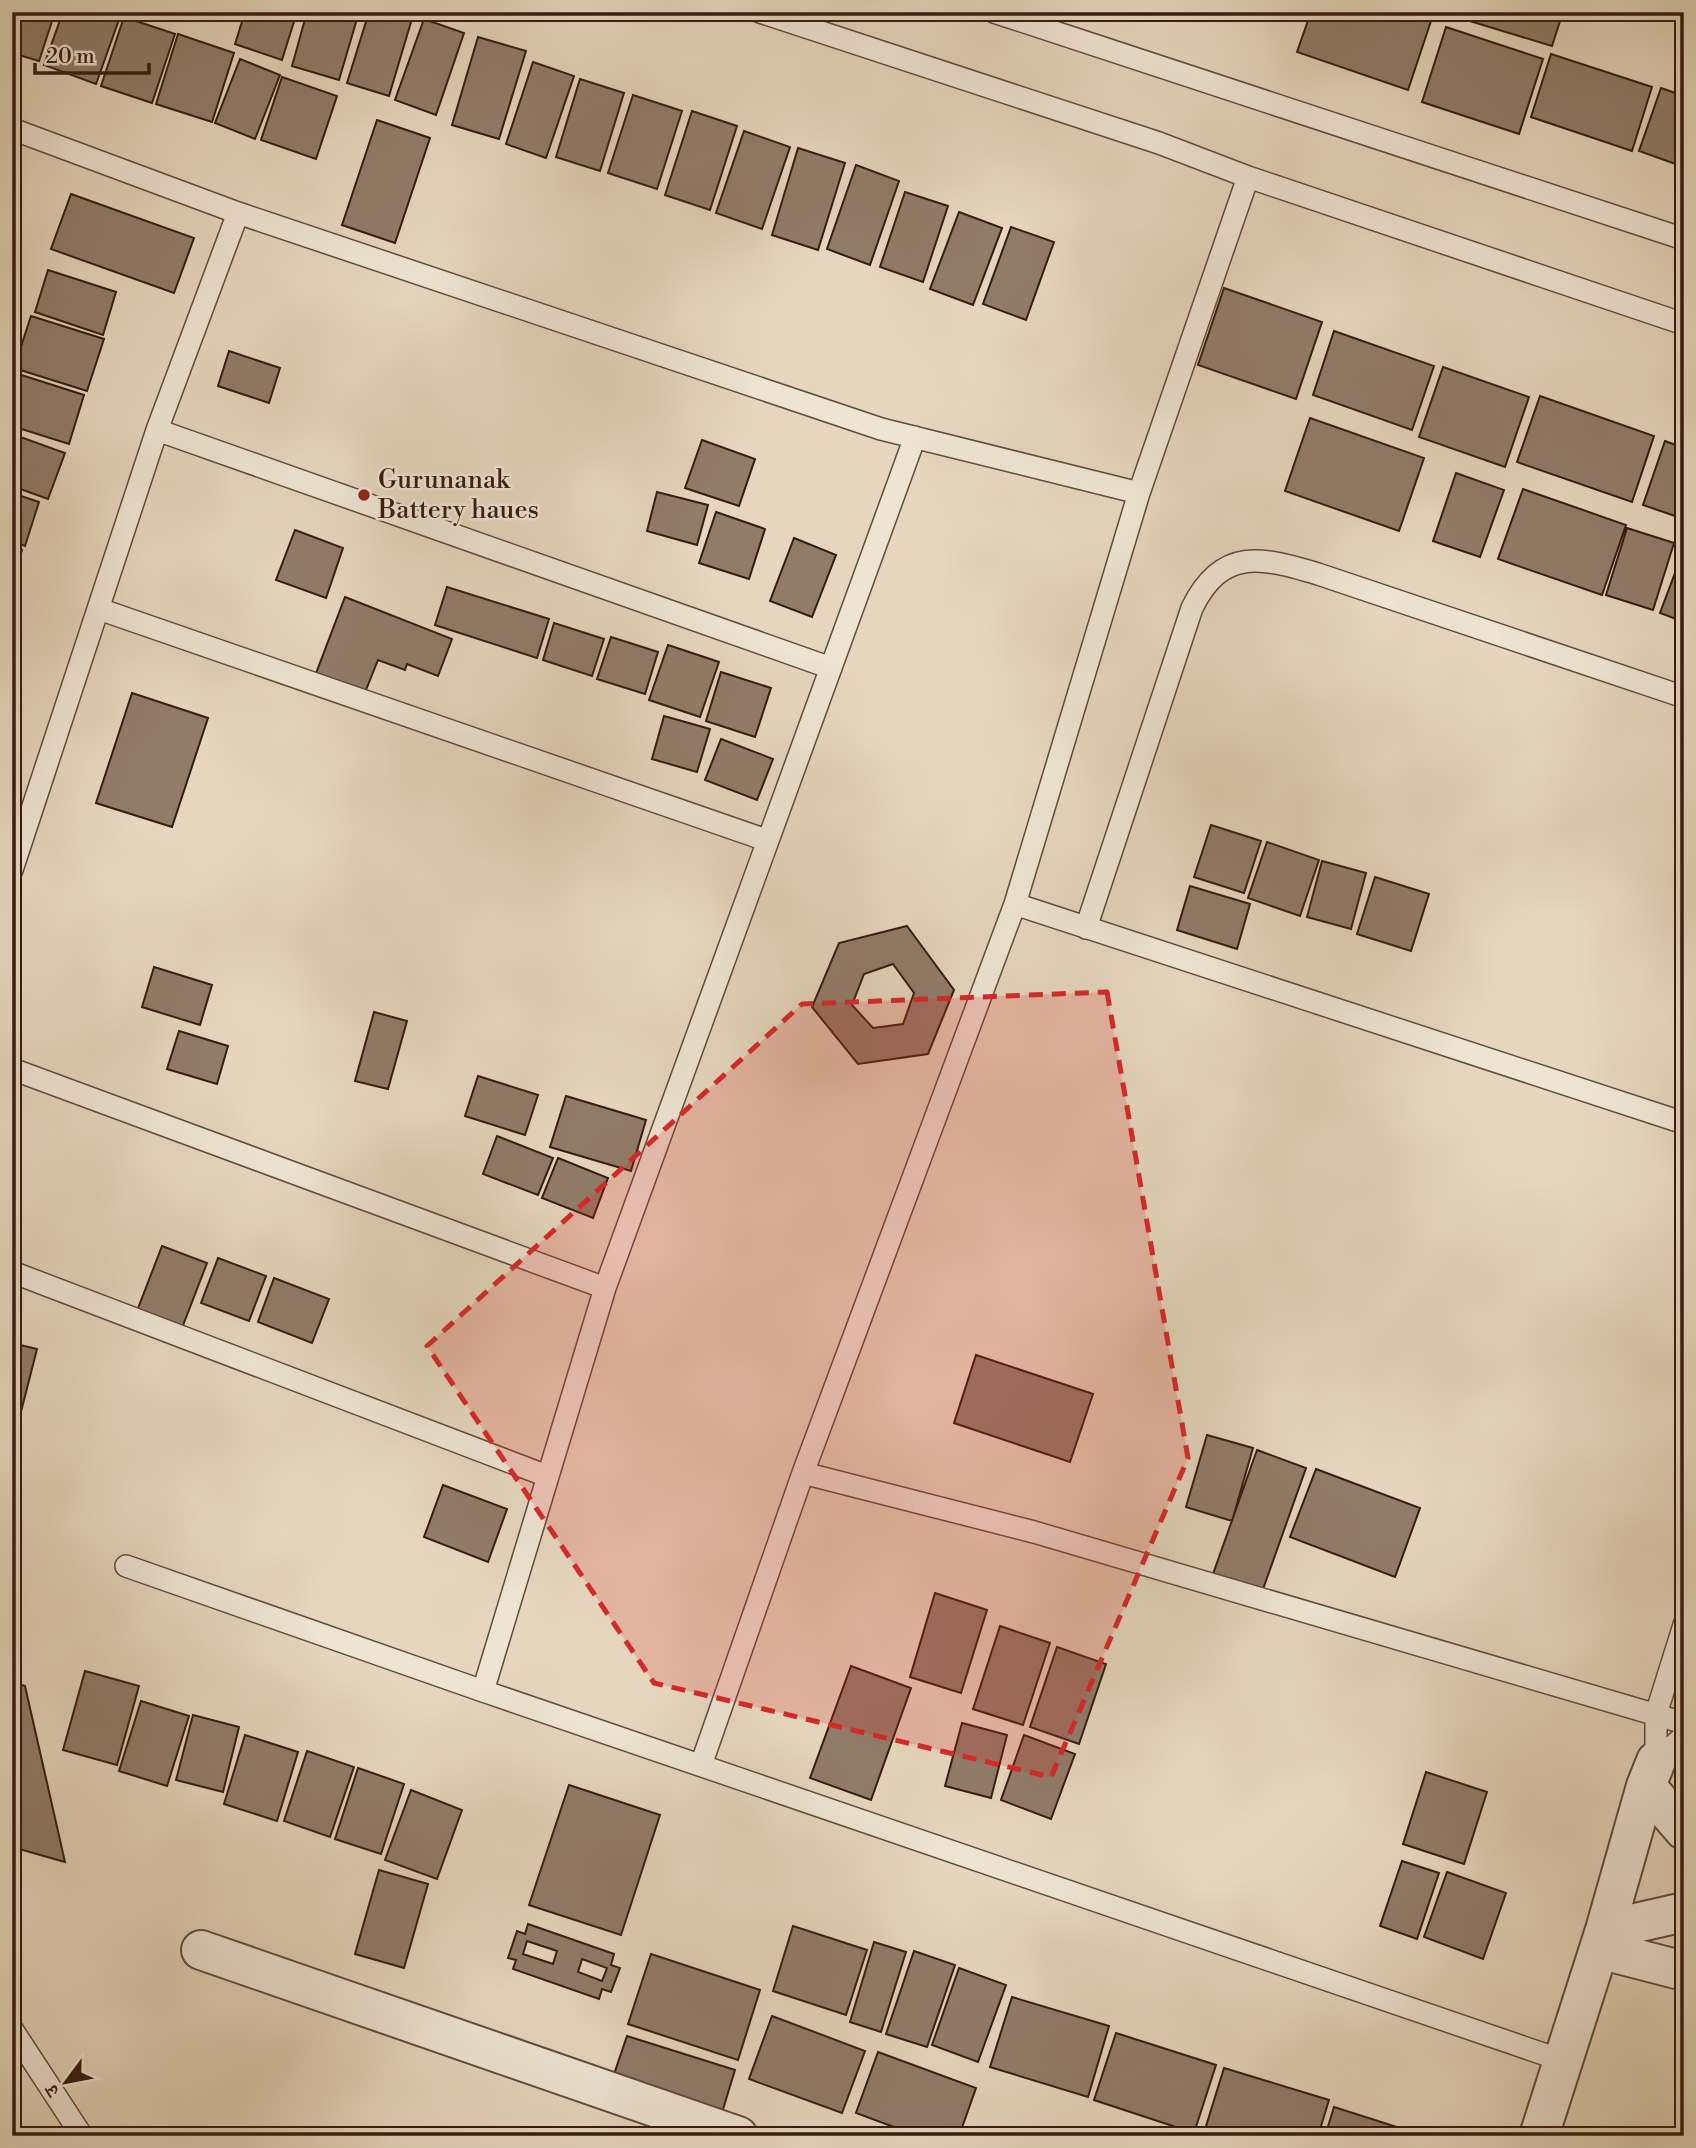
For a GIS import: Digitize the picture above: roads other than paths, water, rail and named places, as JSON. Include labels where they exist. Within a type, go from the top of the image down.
[{"type":"street","points":[[1662,1761],[1684,1830]]},
{"type":"street","points":[[1539,2136],[1662,1761]]},
{"type":"street","points":[[1602,1940],[1684,1912]]},
{"type":"street","points":[[1602,1940],[1684,1971]]},
{"type":"street","points":[[201,1950],[737,2136]]},
{"type":"lane","points":[[760,12],[810,20],[1248,177],[1684,324]]},
{"type":"lane","points":[[994,12],[1684,239]]},
{"type":"lane","points":[[12,129],[238,213],[881,429],[1139,493]]},
{"type":"lane","points":[[701,1765],[803,1473],[1015,904],[1139,493],[1248,177]]},
{"type":"lane","points":[[12,870],[157,430],[238,213]]},
{"type":"lane","points":[[157,430],[831,668]]},
{"type":"lane","points":[[483,1691],[605,1288],[915,438]]},
{"type":"lane","points":[[1086,928],[1192,608],[1203,587],[1220,569],[1240,561],[1272,561],[1318,573],[1684,697]]},
{"type":"lane","points":[[99,609],[766,841]]},
{"type":"lane","points":[[1015,904],[1684,1123]]},
{"type":"lane","points":[[12,1069],[605,1288]]},
{"type":"lane","points":[[12,1272],[547,1476]]},
{"type":"lane","points":[[803,1473],[1034,1532],[1684,1723]]},
{"type":"lane","points":[[126,1566],[1564,2062]]},
{"type":"lane","points":[[1662,1761],[1656,1714],[1684,1625]]},
{"type":"lane","points":[[12,2029],[82,2136]]},
{"type":"place","name":"Gurunanak Battery haues","points":[[364,495]]}]
